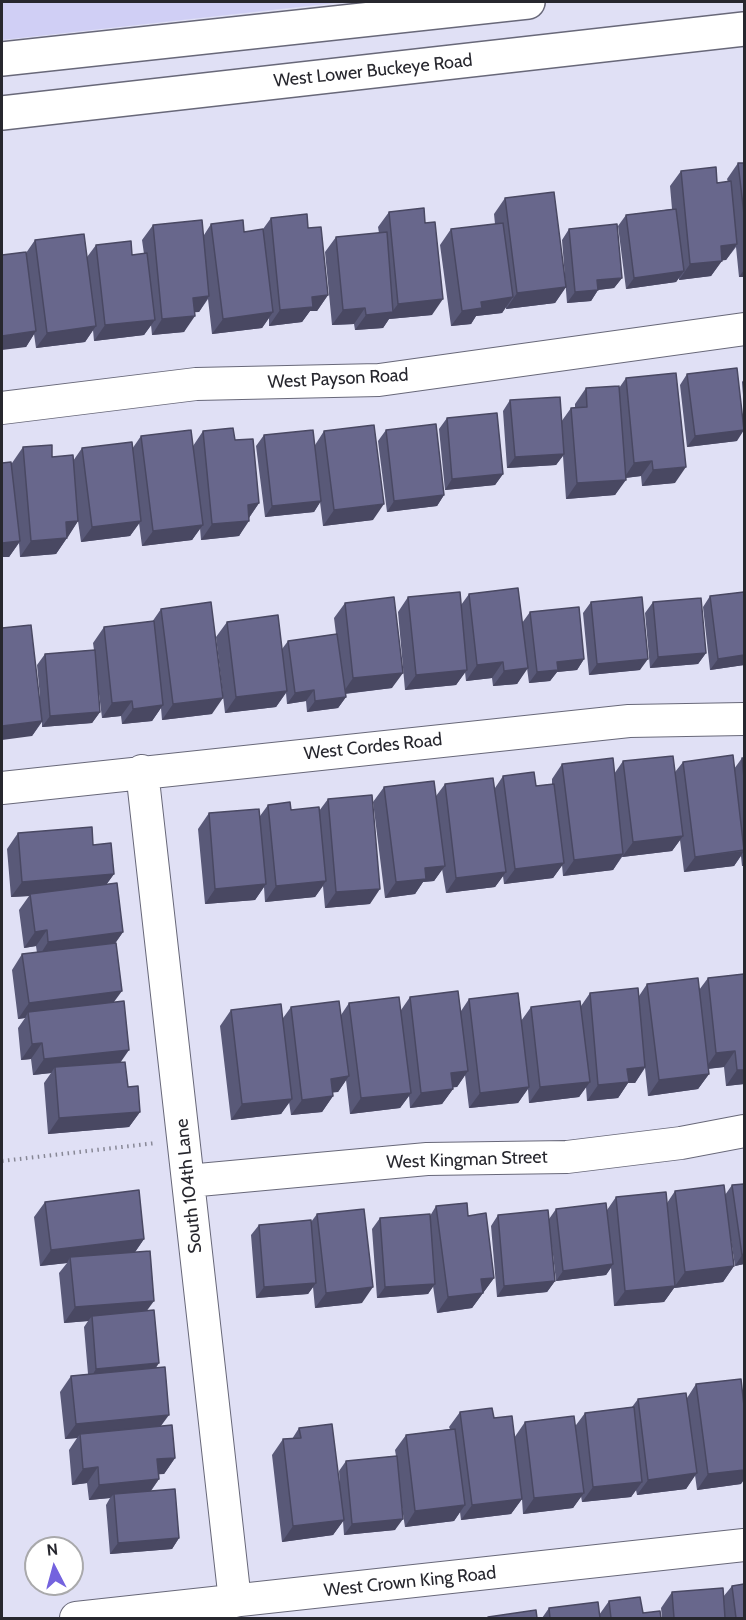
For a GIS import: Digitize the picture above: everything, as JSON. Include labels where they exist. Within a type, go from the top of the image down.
[{"type":"main road","points":[[2,59],[528,2]]},
{"type":"main road","name":"West Lower Buckeye Road","points":[[2,113],[744,29]]},
{"type":"street","name":"West Payson Road","points":[[2,408],[196,384],[379,380],[744,329]]},
{"type":"street","name":"West Cordes Road","points":[[2,788],[142,771],[629,721],[744,719]]},
{"type":"street","name":"South 104th Lane","points":[[142,771],[235,1601]]},
{"type":"street","name":"West Kingman Street","points":[[188,1181],[427,1159],[567,1157],[681,1143],[744,1131]]},
{"type":"street","name":"West Crown King Road","points":[[76,1618],[744,1545]]},
{"type":"path","points":[[2,1161],[184,1141]]},
{"type":"shaded area","points":[[2,2],[344,2],[2,40]]},
{"type":"building","points":[[738,163],[744,163],[744,214]]},
{"type":"building","points":[[716,167],[717,183],[731,181],[737,244],[721,246],[722,261],[690,264],[681,171]]},
{"type":"building","points":[[554,192],[566,287],[517,293],[505,198]]},
{"type":"building","points":[[424,208],[425,223],[435,222],[443,299],[398,304],[389,212]]},
{"type":"building","points":[[676,209],[684,271],[634,278],[626,215]]},
{"type":"building","points":[[307,214],[308,228],[321,227],[328,295],[312,297],[313,307],[280,310],[271,218]]},
{"type":"building","points":[[202,220],[209,296],[193,298],[195,316],[162,319],[153,225]]},
{"type":"building","points":[[243,220],[244,232],[263,229],[273,312],[223,319],[211,224]]},
{"type":"building","points":[[503,223],[513,297],[481,302],[482,308],[462,311],[451,229]]},
{"type":"building","points":[[617,224],[622,278],[597,280],[598,290],[575,292],[569,229]]},
{"type":"building","points":[[387,232],[393,312],[366,315],[365,308],[343,310],[336,237]]},
{"type":"building","points":[[84,234],[96,326],[47,333],[35,240]]},
{"type":"building","points":[[131,241],[132,255],[147,253],[155,320],[105,325],[96,245]]},
{"type":"building","points":[[26,252],[36,331],[2,336],[2,255]]},
{"type":"building","points":[[737,368],[744,430],[695,436],[687,374]]},
{"type":"building","points":[[676,373],[686,467],[653,470],[652,461],[634,463],[626,378]]},
{"type":"building","points":[[619,386],[626,480],[577,483],[571,408],[587,407],[586,388]]},
{"type":"building","points":[[560,397],[564,454],[515,457],[510,400]]},
{"type":"building","points":[[497,413],[503,474],[452,479],[447,418]]},
{"type":"building","points":[[436,424],[444,495],[394,501],[386,430]]},
{"type":"building","points":[[374,425],[384,504],[334,510],[324,431]]},
{"type":"building","points":[[233,428],[235,440],[253,439],[259,503],[248,505],[249,521],[212,524],[203,431]]},
{"type":"building","points":[[191,430],[203,525],[153,531],[141,436]]},
{"type":"building","points":[[313,430],[321,501],[272,506],[264,435]]},
{"type":"building","points":[[132,442],[141,521],[92,527],[82,448]]},
{"type":"building","points":[[52,445],[52,457],[73,455],[78,521],[66,522],[67,538],[31,541],[23,447]]},
{"type":"building","points":[[11,462],[20,541],[2,543],[2,463]]},
{"type":"building","points":[[518,588],[528,668],[504,671],[503,662],[477,665],[469,594]]},
{"type":"building","points":[[460,592],[467,670],[416,675],[408,597]]},
{"type":"building","points":[[744,592],[744,655],[718,659],[710,596]]},
{"type":"building","points":[[394,597],[403,673],[353,678],[345,603]]},
{"type":"building","points":[[642,597],[648,659],[597,664],[591,602]]},
{"type":"building","points":[[701,598],[706,653],[658,657],[653,602]]},
{"type":"building","points":[[211,602],[223,698],[173,704],[161,609]]},
{"type":"building","points":[[579,607],[584,659],[557,662],[558,670],[537,672],[530,612]]},
{"type":"building","points":[[278,615],[287,691],[236,697],[227,622]]},
{"type":"building","points":[[154,621],[163,705],[133,709],[132,701],[112,703],[104,627]]},
{"type":"building","points":[[31,625],[42,721],[2,726],[2,628]]},
{"type":"building","points":[[337,634],[346,697],[315,701],[314,690],[295,693],[288,641]]},
{"type":"building","points":[[95,650],[100,712],[50,716],[45,654]]},
{"type":"building","points":[[733,755],[744,850],[695,857],[683,762]]},
{"type":"building","points":[[673,756],[683,836],[633,842],[623,761]]},
{"type":"building","points":[[613,758],[623,854],[574,860],[562,764]]},
{"type":"building","points":[[534,772],[536,786],[554,784],[564,863],[515,869],[503,776]]},
{"type":"building","points":[[493,778],[506,872],[456,878],[445,784]]},
{"type":"building","points":[[434,781],[445,866],[425,868],[426,879],[396,882],[384,787]]},
{"type":"building","points":[[372,795],[380,889],[336,892],[328,799]]},
{"type":"building","points":[[290,802],[291,810],[319,807],[326,881],[276,886],[268,805]]},
{"type":"building","points":[[259,809],[266,884],[215,889],[209,813]]},
{"type":"building","points":[[92,827],[93,845],[111,843],[114,874],[22,882],[18,833]]},
{"type":"building","points":[[117,883],[123,932],[48,942],[47,930],[35,932],[30,894]]},
{"type":"building","points":[[116,943],[122,991],[29,1003],[22,954]]},
{"type":"building","points":[[744,974],[744,1070],[737,1070],[735,1051],[716,1053],[708,978]]},
{"type":"building","points":[[698,978],[709,1074],[659,1080],[647,984]]},
{"type":"building","points":[[638,988],[645,1067],[627,1069],[629,1082],[598,1085],[590,993]]},
{"type":"building","points":[[458,991],[468,1071],[451,1073],[453,1089],[421,1093],[410,997]]},
{"type":"building","points":[[518,993],[529,1087],[480,1093],[469,999]]},
{"type":"building","points":[[399,997],[411,1093],[361,1098],[349,1003]]},
{"type":"building","points":[[124,1001],[129,1050],[44,1059],[42,1043],[32,1044],[28,1012]]},
{"type":"building","points":[[339,1001],[349,1076],[331,1079],[333,1096],[302,1100],[291,1007]]},
{"type":"building","points":[[580,1001],[590,1082],[540,1087],[531,1007]]},
{"type":"building","points":[[281,1004],[292,1099],[242,1104],[231,1010]]},
{"type":"building","points":[[125,1062],[128,1087],[138,1086],[140,1112],[59,1118],[55,1067]]},
{"type":"building","points":[[744,1184],[744,1254],[742,1255],[732,1185]]},
{"type":"building","points":[[724,1185],[734,1266],[685,1272],[675,1191]]},
{"type":"building","points":[[139,1190],[144,1239],[51,1250],[45,1202]]},
{"type":"building","points":[[666,1192],[675,1286],[625,1291],[616,1197]]},
{"type":"building","points":[[467,1203],[468,1216],[486,1213],[494,1278],[481,1279],[483,1293],[448,1297],[436,1206]]},
{"type":"building","points":[[606,1203],[613,1264],[563,1271],[556,1209]]},
{"type":"building","points":[[364,1209],[373,1287],[326,1293],[317,1214]]},
{"type":"building","points":[[548,1210],[555,1281],[504,1286],[498,1215]]},
{"type":"building","points":[[430,1214],[435,1284],[385,1287],[380,1218]]},
{"type":"building","points":[[311,1220],[316,1283],[264,1287],[259,1225]]},
{"type":"building","points":[[150,1251],[154,1301],[75,1307],[70,1257]]},
{"type":"building","points":[[154,1310],[159,1363],[96,1369],[92,1316]]},
{"type":"building","points":[[165,1367],[169,1415],[76,1424],[71,1376]]},
{"type":"building","points":[[741,1379],[744,1406],[744,1470],[708,1474],[696,1384]]},
{"type":"building","points":[[686,1393],[697,1473],[648,1480],[638,1399]]},
{"type":"building","points":[[634,1407],[642,1482],[593,1487],[585,1413]]},
{"type":"building","points":[[492,1408],[494,1418],[512,1416],[522,1499],[472,1505],[460,1412]]},
{"type":"building","points":[[574,1416],[584,1493],[534,1498],[525,1422]]},
{"type":"building","points":[[332,1424],[344,1520],[293,1526],[283,1439],[301,1438],[299,1428]]},
{"type":"building","points":[[172,1425],[175,1458],[157,1459],[159,1479],[99,1485],[98,1467],[83,1469],[80,1434]]},
{"type":"building","points":[[455,1429],[465,1505],[415,1511],[406,1435]]},
{"type":"building","points":[[397,1456],[403,1519],[352,1524],[346,1461]]},
{"type":"building","points":[[175,1489],[179,1538],[118,1543],[114,1494]]},
{"type":"building","points":[[744,1584],[744,1618],[736,1618],[732,1586]]},
{"type":"building","points":[[723,1588],[725,1618],[674,1618],[672,1592]]},
{"type":"building","points":[[640,1597],[643,1613],[660,1611],[661,1618],[611,1618],[609,1601]]},
{"type":"building","points":[[598,1602],[600,1618],[550,1618],[549,1608]]},
{"type":"building","points":[[536,1610],[537,1618],[488,1618],[488,1617]]}]
